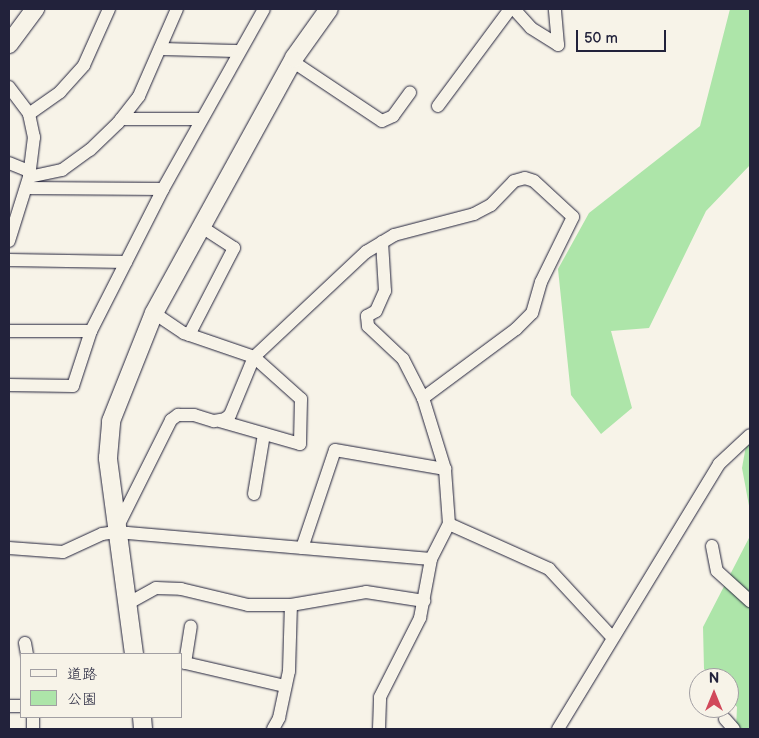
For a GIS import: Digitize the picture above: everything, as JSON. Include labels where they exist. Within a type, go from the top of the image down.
[{"type":"street","points":[[9,44],[35,9]]},
{"type":"street","points":[[29,114],[60,92],[84,65],[109,9]]},
{"type":"street","points":[[28,179],[62,170],[90,150],[121,118],[139,96],[177,9]]},
{"type":"street","points":[[9,385],[73,386],[91,331],[163,189],[238,51],[264,9]]},
{"type":"street","points":[[135,653],[116,532],[108,458],[111,421],[154,313],[292,61],[328,9]]},
{"type":"street","points":[[438,106],[512,9],[531,28],[558,45],[555,9]]},
{"type":"street","points":[[160,49],[238,51]]},
{"type":"street","points":[[292,61],[382,120],[393,116],[410,93]]},
{"type":"street","points":[[9,87],[29,114],[34,137],[28,179],[9,238]]},
{"type":"street","points":[[121,118],[201,119]]},
{"type":"street","points":[[9,162],[28,179],[163,189]]},
{"type":"street","points":[[220,421],[230,415],[254,357],[366,252],[382,242],[425,225],[474,214],[491,205],[514,182],[525,178],[534,181],[574,217],[541,282],[528,318],[423,398]]},
{"type":"street","points":[[189,335],[234,248],[202,227]]},
{"type":"street","points":[[379,729],[380,698],[417,625],[424,602],[431,559],[449,524],[445,469],[423,398],[403,359],[368,326],[367,316],[376,310],[385,291],[382,242]]},
{"type":"street","points":[[9,260],[126,262]]},
{"type":"street","points":[[116,532],[125,506],[171,420],[178,415],[194,415],[220,421],[300,444],[301,399],[254,357],[189,335],[154,313]]},
{"type":"street","points":[[9,331],[91,331]]},
{"type":"street","points":[[254,494],[264,434]]},
{"type":"street","points":[[558,729],[612,637],[719,464],[750,435]]},
{"type":"street","points":[[302,548],[335,450],[445,469]]},
{"type":"street","points":[[449,524],[549,569],[612,637]]},
{"type":"street","points":[[9,548],[63,552],[102,534],[116,532],[431,559]]},
{"type":"street","points":[[712,546],[717,571],[750,601]]},
{"type":"street","points":[[126,604],[156,588],[181,589],[248,605],[291,605],[366,592],[424,602]]},
{"type":"street","points":[[273,729],[279,718],[286,686],[291,605]]},
{"type":"street","points":[[190,626],[183,663],[286,686]]},
{"type":"street","points":[[725,719],[734,729]]},
{"type":"green space","points":[[730,9],[750,9],[750,165],[706,211],[649,328],[611,331],[632,408],[601,434],[571,395],[558,269],[589,213],[700,126]]},
{"type":"green space","points":[[750,423],[750,511],[742,468]]},
{"type":"green space","points":[[750,536],[750,729],[736,729],[736,718],[739,718],[739,668],[704,668],[703,627]]}]
